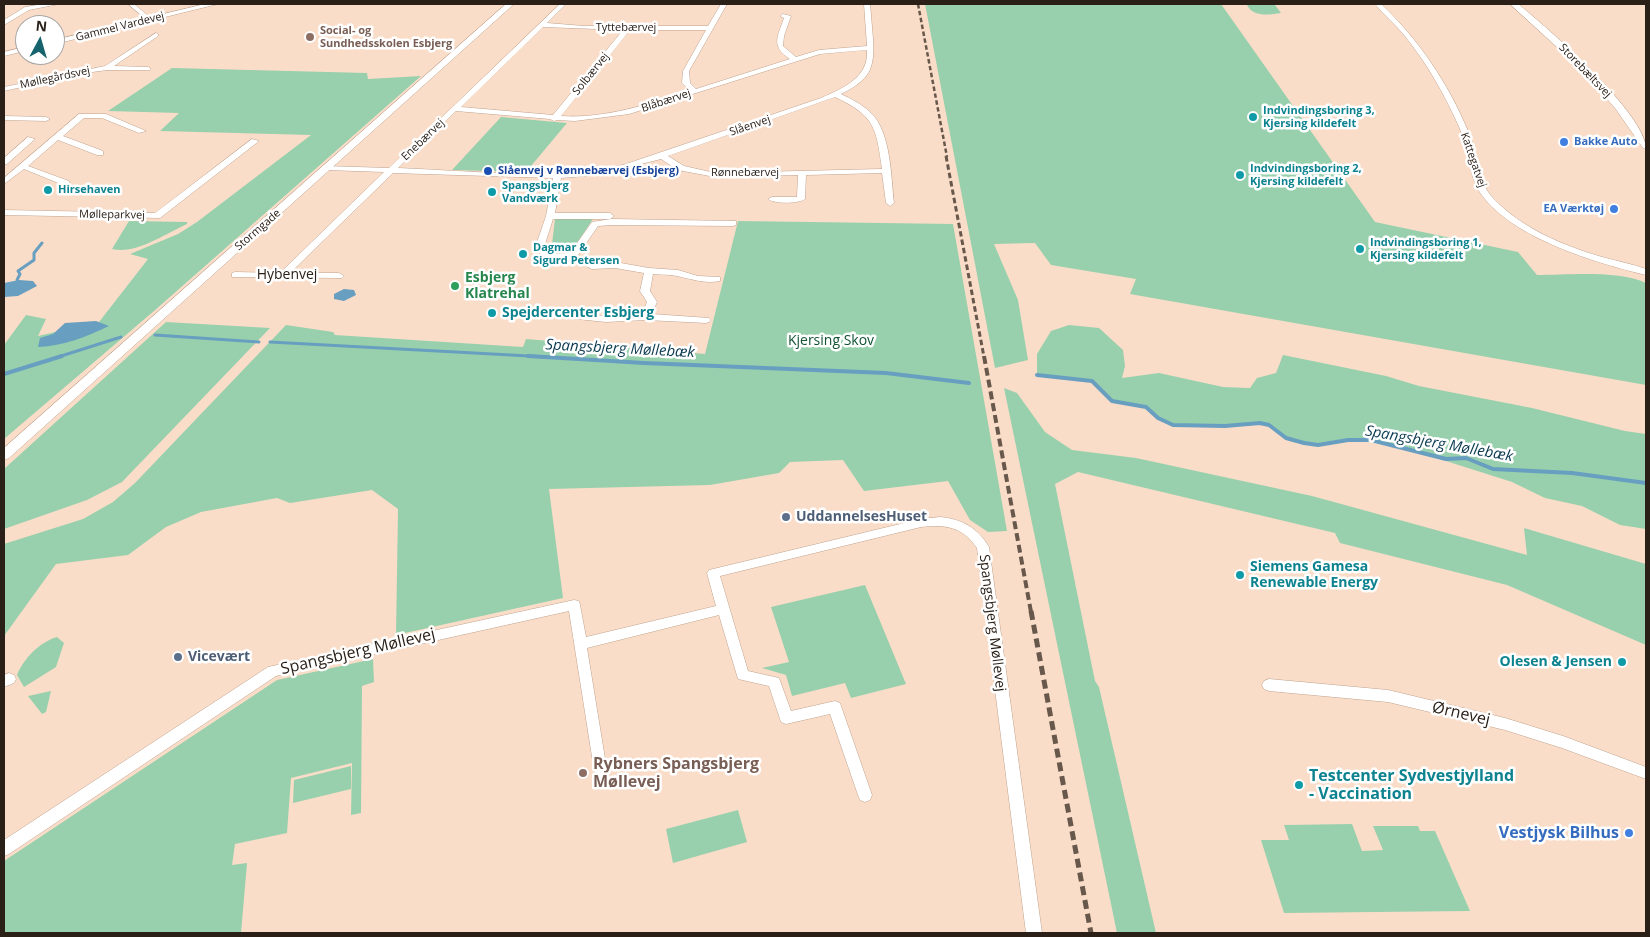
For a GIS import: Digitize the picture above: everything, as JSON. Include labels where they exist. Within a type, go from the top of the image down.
[{"type":"street","points":[[4,23],[27,8],[56,4]]},
{"type":"street","points":[[131,4],[149,20]]},
{"type":"street","name":"Gammel Vardevej","points":[[65,40],[214,4]]},
{"type":"street","name":"Stormgade","points":[[4,455],[510,4]]},
{"type":"street","name":"Enebærvej","points":[[282,275],[563,4]]},
{"type":"street","points":[[694,91],[686,83],[686,71],[724,4]]},
{"type":"street","name":"Slåenvej","points":[[324,171],[557,176],[597,173],[625,168],[836,96],[850,87],[866,72],[871,58],[867,4]]},
{"type":"street","name":"Kattegatvej","points":[[1378,4],[1404,31],[1429,63],[1465,132],[1480,184],[1485,193],[1498,207],[1524,227],[1549,240],[1597,258],[1645,271]]},
{"type":"street","name":"Storebæltsvej","points":[[1514,4],[1576,59],[1622,111],[1646,146]]},
{"type":"street","points":[[783,16],[788,16],[779,46],[781,52],[794,59]]},
{"type":"street","name":"Tyttebærvej","points":[[541,25],[627,29],[711,28]]},
{"type":"street","name":"Solbærvej","points":[[554,119],[627,29]]},
{"type":"street","name":"Møllegårdsvej","points":[[108,68],[156,35]]},
{"type":"street","name":"Blåbærvej","points":[[455,109],[554,119],[600,117],[630,112],[794,59],[838,49],[871,48]]},
{"type":"street","name":"Møllegårdsvej","points":[[4,89],[68,74],[108,68],[148,69]]},
{"type":"street","points":[[836,96],[858,106],[876,122],[880,132],[890,203]]},
{"type":"street","points":[[4,182],[82,116],[102,116],[142,131]]},
{"type":"street","points":[[4,118],[46,119]]},
{"type":"street","points":[[56,138],[61,138],[100,153]]},
{"type":"street","points":[[4,163],[31,139]]},
{"type":"street","name":"Mølleparkvej","points":[[4,213],[157,216],[255,141]]},
{"type":"street","name":"Rønnebærvej","points":[[662,156],[681,168],[714,175],[886,171]]},
{"type":"street","points":[[4,163],[24,165],[66,183]]},
{"type":"street","name":"Rønnebærvej","points":[[772,200],[801,199],[802,173]]},
{"type":"street","points":[[557,176],[550,216],[539,248],[550,257],[573,256],[592,266],[615,266],[678,273],[697,279],[717,279]]},
{"type":"street","points":[[550,216],[726,217]]},
{"type":"street","points":[[573,256],[595,224],[611,222],[733,223]]},
{"type":"street","points":[[646,317],[652,302],[645,291],[649,271]]},
{"type":"street","name":"Hybenvej","points":[[235,275],[339,276]]},
{"type":"street","points":[[542,313],[606,319],[646,317],[706,320]]},
{"type":"street","name":"Spangsbjerg Møllevej","points":[[865,795],[835,707],[786,718],[774,682],[743,675],[713,573],[938,520],[956,522],[975,534],[983,547],[1034,933]]},
{"type":"street","name":"Spangsbjerg Møllevej","points":[[4,849],[273,671],[574,605],[601,777]]},
{"type":"street","points":[[580,644],[724,609]]},
{"type":"street","name":"Ørnevej","points":[[1269,685],[1396,698],[1505,724],[1563,742],[1646,773]]},
{"type":"green space","points":[[925,4],[1221,4],[1375,222],[1518,252],[1537,275],[1622,276],[1646,283],[1646,385],[1130,294],[1136,279],[1051,265],[1035,243],[994,244],[1018,300],[1028,360],[995,368]]},
{"type":"green space","points":[[1272,4],[1281,13],[1266,15],[1257,13],[1253,12],[1247,5]]},
{"type":"green space","points":[[172,68],[367,73],[368,79],[421,76],[154,311],[4,439],[4,345],[26,315],[46,319],[38,336],[99,322],[148,259],[130,254],[178,234],[197,222],[311,135],[160,131],[179,113],[108,111]]},
{"type":"green space","points":[[501,117],[567,123],[526,172],[452,170]]},
{"type":"green space","points":[[555,219],[593,219],[570,254],[556,254],[557,247],[552,244]]},
{"type":"green space","points":[[129,221],[187,222],[187,224],[140,246],[121,250],[112,249]]},
{"type":"green space","name":"Kjersing Skov","points":[[738,221],[953,224],[1007,531],[988,532],[970,520],[948,481],[864,491],[843,460],[790,462],[779,473],[710,485],[549,489],[563,598],[396,635],[398,509],[372,490],[290,503],[277,498],[201,512],[166,527],[128,555],[56,564],[4,636],[4,544],[83,519],[113,502],[135,483],[286,325],[333,332],[335,335],[523,347],[526,339],[705,354]]},
{"type":"green space","points":[[166,322],[270,328],[122,482],[87,500],[4,529],[4,469]]},
{"type":"green space","points":[[1069,325],[1099,328],[1123,350],[1125,366],[1122,378],[1159,373],[1223,387],[1250,388],[1257,378],[1276,373],[1283,355],[1386,376],[1419,386],[1532,408],[1625,431],[1646,434],[1646,529],[1620,525],[1582,506],[1545,498],[1512,482],[1424,454],[1372,440],[1348,440],[1318,445],[1286,438],[1269,425],[1260,423],[1225,426],[1173,425],[1158,418],[1146,407],[1112,401],[1092,381],[1037,375],[1037,354],[1051,331]]},
{"type":"green space","points":[[1004,388],[1017,393],[1045,432],[1072,450],[1136,458],[1312,496],[1527,555],[1524,528],[1646,564],[1646,645],[1507,585],[1340,543],[1335,533],[1078,472],[1055,484],[1095,681],[1099,687],[1156,933],[1117,933]]},
{"type":"green space","points":[[865,585],[906,684],[851,698],[845,683],[792,696],[786,675],[762,668],[789,662],[771,607]]},
{"type":"green space","points":[[57,637],[64,643],[56,667],[24,687],[17,675],[20,669],[33,652]]},
{"type":"green space","points":[[373,659],[374,682],[362,686],[361,813],[351,815],[352,763],[291,778],[287,833],[235,844],[232,865],[247,863],[241,933],[4,933],[4,861],[277,680]]},
{"type":"green space","points":[[51,691],[46,712],[42,714],[28,696]]},
{"type":"green space","points":[[351,766],[351,789],[293,803],[294,780]]},
{"type":"green space","points":[[738,810],[747,842],[673,863],[666,829]]},
{"type":"green space","points":[[1352,824],[1362,851],[1383,850],[1373,826],[1418,826],[1420,831],[1435,831],[1470,911],[1284,913],[1261,840],[1289,840],[1284,825]]},
{"type":"water","points":[[19,280],[33,281],[37,286],[18,296],[4,297],[4,283]]},
{"type":"water","points":[[344,289],[354,290],[356,295],[344,301],[334,299],[334,294]]},
{"type":"water","points":[[96,321],[109,326],[75,340],[57,345],[38,347],[40,338],[53,334],[65,323]]},
{"type":"waterway","points":[[17,280],[20,274],[18,271],[34,260],[34,253],[42,243]]},
{"type":"waterway","name":"Spangsbjerg Møllebæk","points":[[155,335],[259,342]]},
{"type":"waterway","name":"Spangsbjerg Møllebæk","points":[[58,357],[121,337]]},
{"type":"waterway","name":"Spangsbjerg Møllebæk","points":[[270,342],[548,357]]},
{"type":"waterway","name":"Spangsbjerg Møllebæk","points":[[4,374],[62,356]]},
{"type":"waterway","name":"Spangsbjerg Møllebæk","points":[[528,356],[886,373],[969,383]]},
{"type":"waterway","name":"Spangsbjerg Møllebæk","points":[[1037,375],[1092,381],[1112,401],[1146,407],[1158,418],[1173,425],[1225,426],[1260,423],[1269,425],[1286,438],[1304,443],[1318,445],[1348,440],[1371,440],[1446,459],[1466,458],[1493,469],[1572,473],[1646,483]]},
{"type":"railway","points":[[918,4],[947,157]]},
{"type":"railway","points":[[946,156],[984,357]]},
{"type":"railway","points":[[984,356],[1031,612]]},
{"type":"railway","points":[[1031,611],[1091,933]]},
{"type":"place","name":"Social- og Sundhedsskolen Esbjerg","points":[[310,37]]},
{"type":"place","name":"Indvindingsboring 3, Kjersing kildefelt","points":[[1253,117]]},
{"type":"place","name":"Bakke Auto","points":[[1564,142]]},
{"type":"place","name":"Slåenvej v Rønnebærvej (Esbjerg)","points":[[488,171]]},
{"type":"place","name":"Indvindingsboring 2, Kjersing kildefelt","points":[[1240,175]]},
{"type":"place","name":"Hirsehaven","points":[[48,190]]},
{"type":"place","name":"Spangsbjerg Vandværk","points":[[492,192]]},
{"type":"place","name":"EA Værktøj","points":[[1614,209]]},
{"type":"place","name":"Indvindingsboring 1, Kjersing kildefelt","points":[[1360,249]]},
{"type":"place","name":"Dagmar & Sigurd Petersen","points":[[523,254]]},
{"type":"place","name":"Esbjerg Klatrehal","points":[[455,286]]},
{"type":"place","name":"Spejdercenter Esbjerg","points":[[492,313]]},
{"type":"place","name":"UddannelsesHuset","points":[[786,517]]},
{"type":"place","name":"Siemens Gamesa Renewable Energy","points":[[1240,575]]},
{"type":"place","name":"Vicevært","points":[[178,657]]},
{"type":"place","name":"Olesen & Jensen","points":[[1622,662]]},
{"type":"place","name":"Rybners Spangsbjerg Møllevej","points":[[583,773]]},
{"type":"place","name":"Testcenter Sydvestjylland - Vaccination","points":[[1299,785]]},
{"type":"place","name":"Vestjysk Bilhus","points":[[1629,833]]}]
